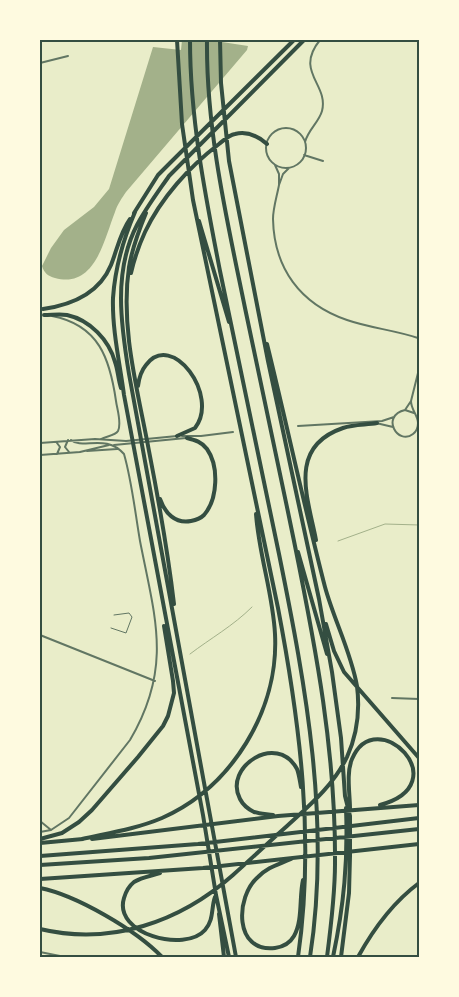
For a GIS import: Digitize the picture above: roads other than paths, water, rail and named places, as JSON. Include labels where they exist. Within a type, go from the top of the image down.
[{"type":"highway","points":[[177,40],[182,124],[193,200],[287,658],[302,769],[305,870],[298,957]]},
{"type":"highway","points":[[190,40],[194,118],[205,193],[290,607],[310,722],[318,830],[317,893],[310,957]]},
{"type":"highway","points":[[207,40],[211,113],[218,167],[229,229],[316,651],[327,720],[334,798],[335,865],[327,957]]},
{"type":"highway","points":[[220,40],[222,91],[229,161],[274,389],[319,598],[341,738],[345,796],[346,866],[344,894],[333,957]]},
{"type":"highway","points":[[42,309],[74,302],[88,294],[101,282],[110,268],[125,226],[158,175],[294,40]]},
{"type":"highway","points":[[236,957],[129,374],[122,324],[121,294],[123,272],[136,226],[151,201],[170,176],[304,40]]},
{"type":"highway","points":[[128,287],[132,267],[145,233],[159,206],[179,181],[210,151],[230,135],[237,133],[248,134],[259,138],[267,144]]},
{"type":"highway","points":[[151,201],[129,266],[127,320],[138,394],[157,491],[180,644]]},
{"type":"highway","points":[[195,209],[234,338]]},
{"type":"highway","points":[[135,212],[116,270],[113,300],[124,395],[229,957]]},
{"type":"highway","points":[[40,929],[79,934],[106,934],[134,930],[164,920],[195,904],[237,872],[321,794],[329,785],[346,757],[352,742],[358,709],[357,687],[351,659],[326,588],[257,301]]},
{"type":"highway","points":[[42,315],[70,316],[84,322],[98,332],[113,356],[124,395]]},
{"type":"highway","points":[[138,394],[142,370],[149,361],[157,356],[168,356],[179,360],[190,370],[198,382],[202,398],[202,413],[195,428],[177,436]]},
{"type":"highway","points":[[326,588],[304,482],[308,461],[318,444],[333,433],[345,427],[377,423]]},
{"type":"highway","points":[[157,491],[164,509],[171,517],[180,522],[196,520],[204,516],[209,506],[215,480],[211,457],[206,448],[199,442],[188,438]]},
{"type":"highway","points":[[82,840],[144,825],[180,809],[221,776],[240,754],[256,727],[267,699],[275,658],[276,635],[273,608],[256,523],[255,499]]},
{"type":"highway","points":[[293,539],[302,562],[332,672]]},
{"type":"highway","points":[[319,598],[334,652],[344,672],[419,758]]},
{"type":"highway","points":[[40,839],[62,833],[79,822],[92,810],[163,726],[172,705],[174,693],[163,609]]},
{"type":"highway","points":[[341,957],[349,893],[349,776],[352,760],[357,750],[365,743],[375,740],[389,741],[405,751],[411,760],[413,779],[404,796],[395,801],[369,808]]},
{"type":"highway","points":[[278,816],[254,812],[245,806],[239,796],[237,782],[245,766],[255,757],[267,753],[277,753],[288,759],[297,769],[304,800]]},
{"type":"highway","points":[[345,796],[350,816]]},
{"type":"highway","points":[[40,842],[111,838],[278,816],[419,805]]},
{"type":"highway","points":[[40,856],[198,844],[419,818]]},
{"type":"highway","points":[[40,865],[198,853],[419,829]]},
{"type":"highway","points":[[40,878],[226,866],[361,849],[419,844]]},
{"type":"highway","points":[[294,857],[269,868],[252,883],[247,892],[243,903],[242,921],[245,931],[256,944],[265,948],[278,948],[290,941],[294,936],[305,870]]},
{"type":"highway","points":[[165,871],[134,882],[126,892],[123,901],[124,912],[130,922],[138,929],[150,935],[185,939],[200,934],[210,922],[216,895]]},
{"type":"highway","points":[[358,957],[392,906],[419,883]]},
{"type":"highway","points":[[40,888],[53,891],[88,906],[132,933],[162,957]]},
{"type":"highway","points":[[219,909],[224,957]]},
{"type":"street","points":[[319,41],[312,51],[310,62],[312,74],[321,94],[322,110],[317,122],[306,136],[304,155],[298,163],[289,167],[282,174],[273,216],[277,251],[291,281],[320,309],[348,321],[418,338]]},
{"type":"street","points":[[40,63],[68,56]]},
{"type":"street","points":[[279,185],[279,174],[268,155],[267,144],[273,133],[285,128],[297,132],[305,142]]},
{"type":"street","points":[[304,155],[323,161]]},
{"type":"street","points":[[274,164],[289,167]]},
{"type":"street","points":[[42,315],[65,319],[80,326],[92,336],[100,347],[112,373],[119,421],[116,433],[100,439]]},
{"type":"street","points":[[419,334],[419,342]]},
{"type":"street","points":[[405,410],[411,401],[419,369]]},
{"type":"street","points":[[370,422],[393,428],[403,436],[413,434],[418,426],[418,419],[414,413],[411,401]]},
{"type":"street","points":[[298,426],[370,422],[386,420],[405,410],[414,413]]},
{"type":"street","points":[[393,428],[394,416]]},
{"type":"street","points":[[80,452],[122,442],[188,438],[233,432]]},
{"type":"street","points":[[151,440],[177,436],[201,436]]},
{"type":"street","points":[[40,443],[100,439],[122,442]]},
{"type":"street","points":[[40,832],[51,830],[69,818],[130,740],[145,712],[155,681],[158,642],[156,622],[124,454],[111,445],[92,442],[76,444],[70,440]]},
{"type":"street","points":[[69,452],[65,447],[70,440]]},
{"type":"street","points":[[56,442],[60,447],[57,454]]},
{"type":"street","points":[[40,455],[119,450]]},
{"type":"street","points":[[40,635],[155,681]]},
{"type":"street","points":[[392,698],[419,699]]},
{"type":"street","points":[[40,821],[51,830]]},
{"type":"street","points":[[40,952],[65,957]]},
{"type":"lane","points":[[111,628],[126,633],[132,616],[129,613],[114,615]]},
{"type":"waterway","points":[[338,541],[385,524],[419,525]]},
{"type":"waterway","points":[[190,654],[230,626],[252,607]]}]
